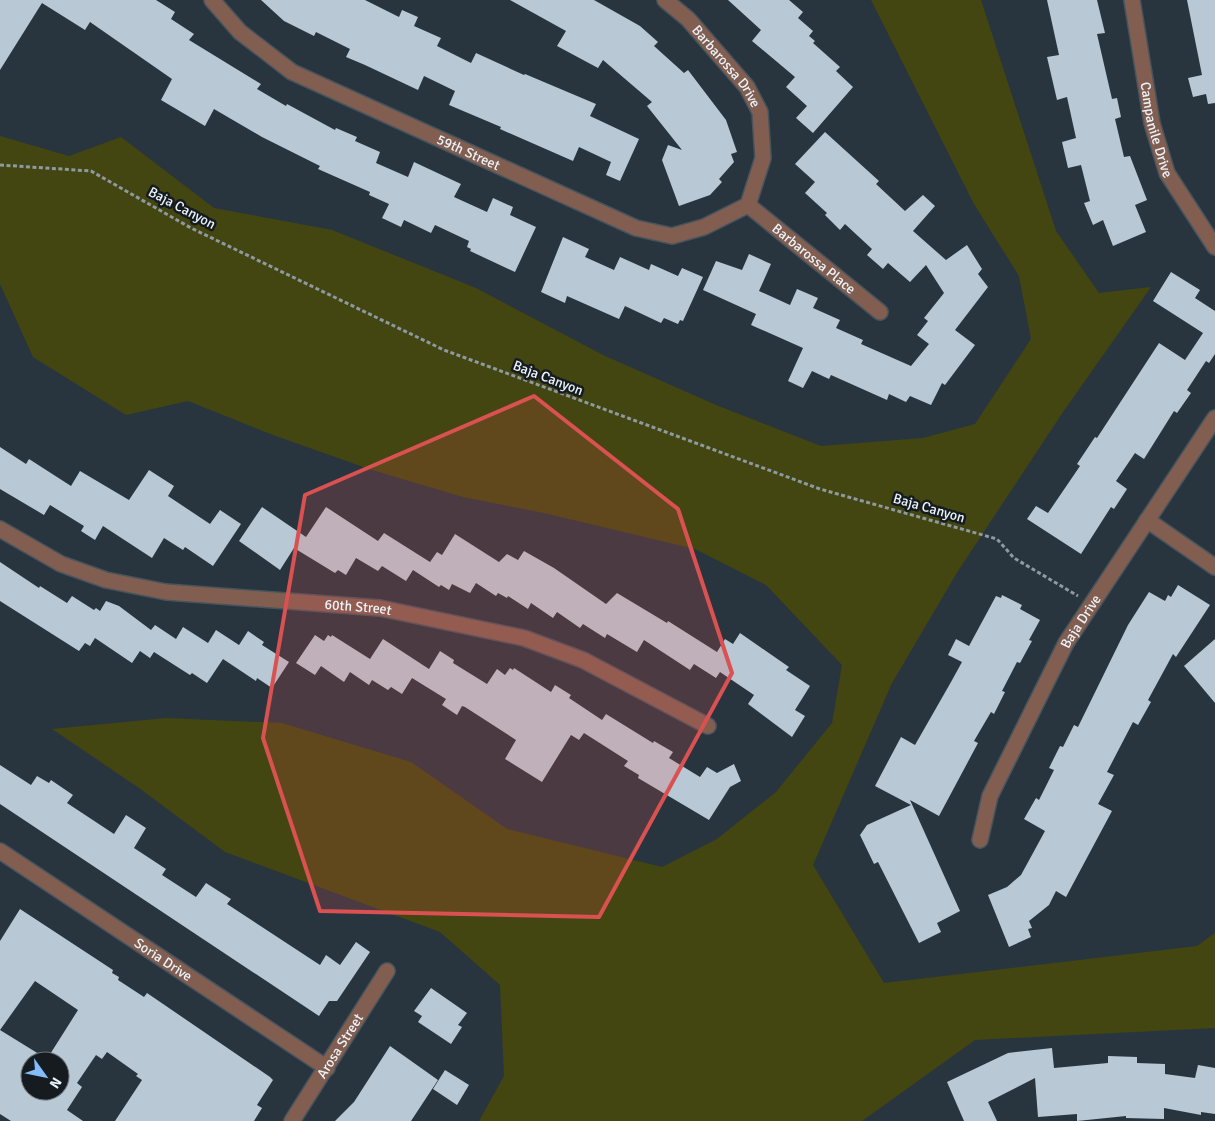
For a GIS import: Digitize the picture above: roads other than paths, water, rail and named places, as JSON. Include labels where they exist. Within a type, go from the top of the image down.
[{"type":"street","name":"59th Street","points":[[212,0],[240,32],[292,72],[636,228],[672,236],[704,227],[748,205]]},
{"type":"street","name":"Barbarossa Drive","points":[[665,0],[688,19],[747,87],[760,112],[763,158],[748,205]]},
{"type":"street","name":"Campanile Drive","points":[[1132,0],[1152,123],[1167,173],[1215,247]]},
{"type":"street","name":"Barbarossa Place","points":[[748,205],[880,312]]},
{"type":"street","name":"Baja Drive","points":[[980,840],[990,796],[1066,643],[1215,418]]},
{"type":"street","points":[[1147,520],[1215,567]]},
{"type":"street","name":"60th Street","points":[[0,529],[61,564],[106,580],[166,592],[380,608],[524,638],[582,660],[708,726]]},
{"type":"street","name":"Soria Drive","points":[[0,850],[327,1068]]},
{"type":"street","name":"Arosa Street","points":[[292,1121],[387,971]]}]
